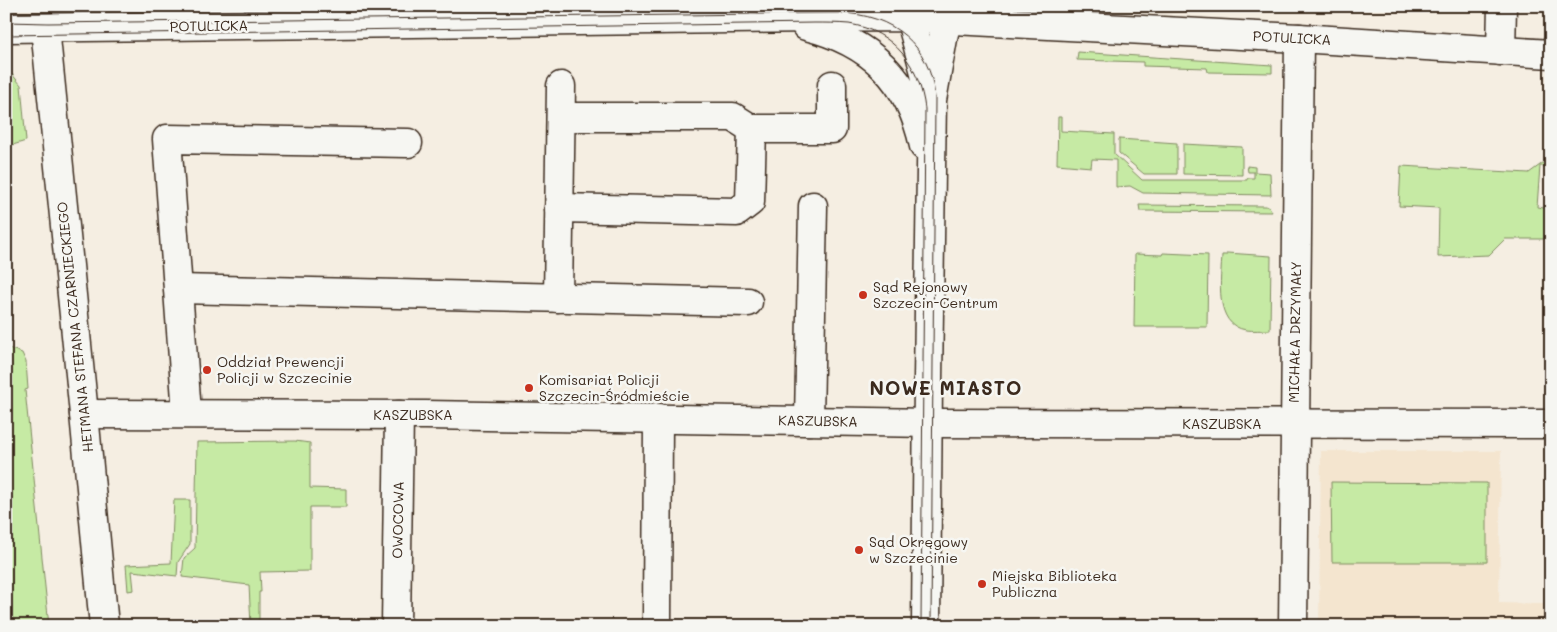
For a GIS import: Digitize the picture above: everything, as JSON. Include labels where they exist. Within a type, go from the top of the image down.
[{"type":"street","points":[[814,18],[835,14],[855,6]]},
{"type":"street","name":"POTULICKA","points":[[1002,6],[1020,21],[1033,25]]},
{"type":"street","points":[[1501,51],[1502,6]]},
{"type":"street","points":[[909,12],[924,69],[932,116]]},
{"type":"street","name":"POTULICKA","points":[[6,28],[814,18],[909,12],[950,13],[1033,25],[1299,38],[1551,54]]},
{"type":"street","points":[[926,626],[932,116],[934,87],[950,13]]},
{"type":"street","name":"POTULICKA","points":[[772,18],[813,27],[846,39],[868,52],[893,76],[908,98],[920,131],[930,187]]},
{"type":"street","name":"HETMANA STEFANA CZARNIECKIEGO","points":[[45,28],[104,626]]},
{"type":"street","name":"MICHAŁA DRZYMAŁY","points":[[1293,626],[1299,38]]},
{"type":"street","points":[[561,116],[733,117],[752,129],[832,129],[832,85]]},
{"type":"street","points":[[558,298],[561,86]]},
{"type":"street","points":[[559,208],[737,212],[750,202],[752,129]]},
{"type":"street","points":[[187,413],[167,139],[408,143]]},
{"type":"street","points":[[809,421],[813,206]]},
{"type":"street","points":[[179,289],[748,302]]},
{"type":"street","name":"KASZUBSKA","points":[[84,414],[399,415],[928,423],[1551,424]]},
{"type":"street","name":"OWOCOWA","points":[[396,626],[399,415]]},
{"type":"street","points":[[657,626],[658,418]]},
{"type":"shaded area","points":[[1321,451],[1501,451],[1499,603],[1551,604],[1551,626],[1319,626]]},
{"type":"green space","points":[[1078,52],[1272,65],[1272,73],[1208,72],[1207,68],[1143,66],[1143,62],[1077,60]]},
{"type":"green space","points":[[6,67],[21,85],[26,141],[6,147]]},
{"type":"green space","points":[[1058,117],[1061,117],[1061,131],[1114,134],[1114,154],[1142,180],[1247,180],[1247,178],[1254,178],[1254,172],[1248,172],[1247,166],[1255,167],[1255,172],[1270,173],[1271,195],[1143,193],[1130,186],[1116,187],[1116,160],[1092,159],[1091,167],[1057,164]]},
{"type":"green space","points":[[1119,139],[1177,143],[1177,174],[1144,174],[1119,153]]},
{"type":"green space","points":[[1183,144],[1242,147],[1242,175],[1183,174]]},
{"type":"green space","points":[[1551,157],[1551,167],[1540,166],[1537,207],[1551,209],[1551,239],[1505,239],[1489,255],[1438,257],[1439,208],[1399,206],[1401,166],[1529,173]]},
{"type":"green space","points":[[1139,205],[1266,206],[1272,212],[1140,211]]},
{"type":"green space","points":[[1163,253],[1208,255],[1207,327],[1134,327],[1135,254],[1162,255]]},
{"type":"green space","points":[[1227,253],[1271,256],[1270,330],[1246,330],[1235,326],[1228,319],[1221,299],[1220,288],[1222,255],[1227,255]]},
{"type":"green space","points":[[6,347],[22,353],[26,362],[28,389],[25,390],[49,626],[8,626],[6,615]]},
{"type":"green space","points":[[295,441],[310,443],[310,488],[346,489],[346,507],[310,507],[310,571],[260,572],[259,626],[251,626],[249,585],[182,577],[184,558],[195,548],[197,442]]},
{"type":"green space","points":[[1331,482],[1487,483],[1487,562],[1332,562]]},
{"type":"green space","points":[[174,500],[190,500],[190,544],[178,562],[177,576],[132,571],[134,590],[128,591],[126,565],[171,563]]},
{"type":"tram line","points":[[6,22],[840,13],[876,19],[892,26],[906,36],[926,62],[932,79],[935,98],[931,626]]},
{"type":"tram line","points":[[6,35],[814,23],[849,24],[879,34],[892,43],[911,65],[922,93],[925,109],[921,626]]},
{"type":"place","name":"Sąd Rejonowy Szczecin-Centrum","points":[[863,295]]},
{"type":"place","name":"Oddział Prewencji Policji w Szczecinie","points":[[207,370]]},
{"type":"place","name":"Komisariat Policji Szczecin-Śródmieście","points":[[529,388]]},
{"type":"place","name":"Sąd Okręgowy w Szczecinie","points":[[859,550]]},
{"type":"place","name":"Miejska Biblioteka Publiczna","points":[[982,584]]},
{"type":"district","name":"NOWE MIASTO","points":[[946,388]]}]
